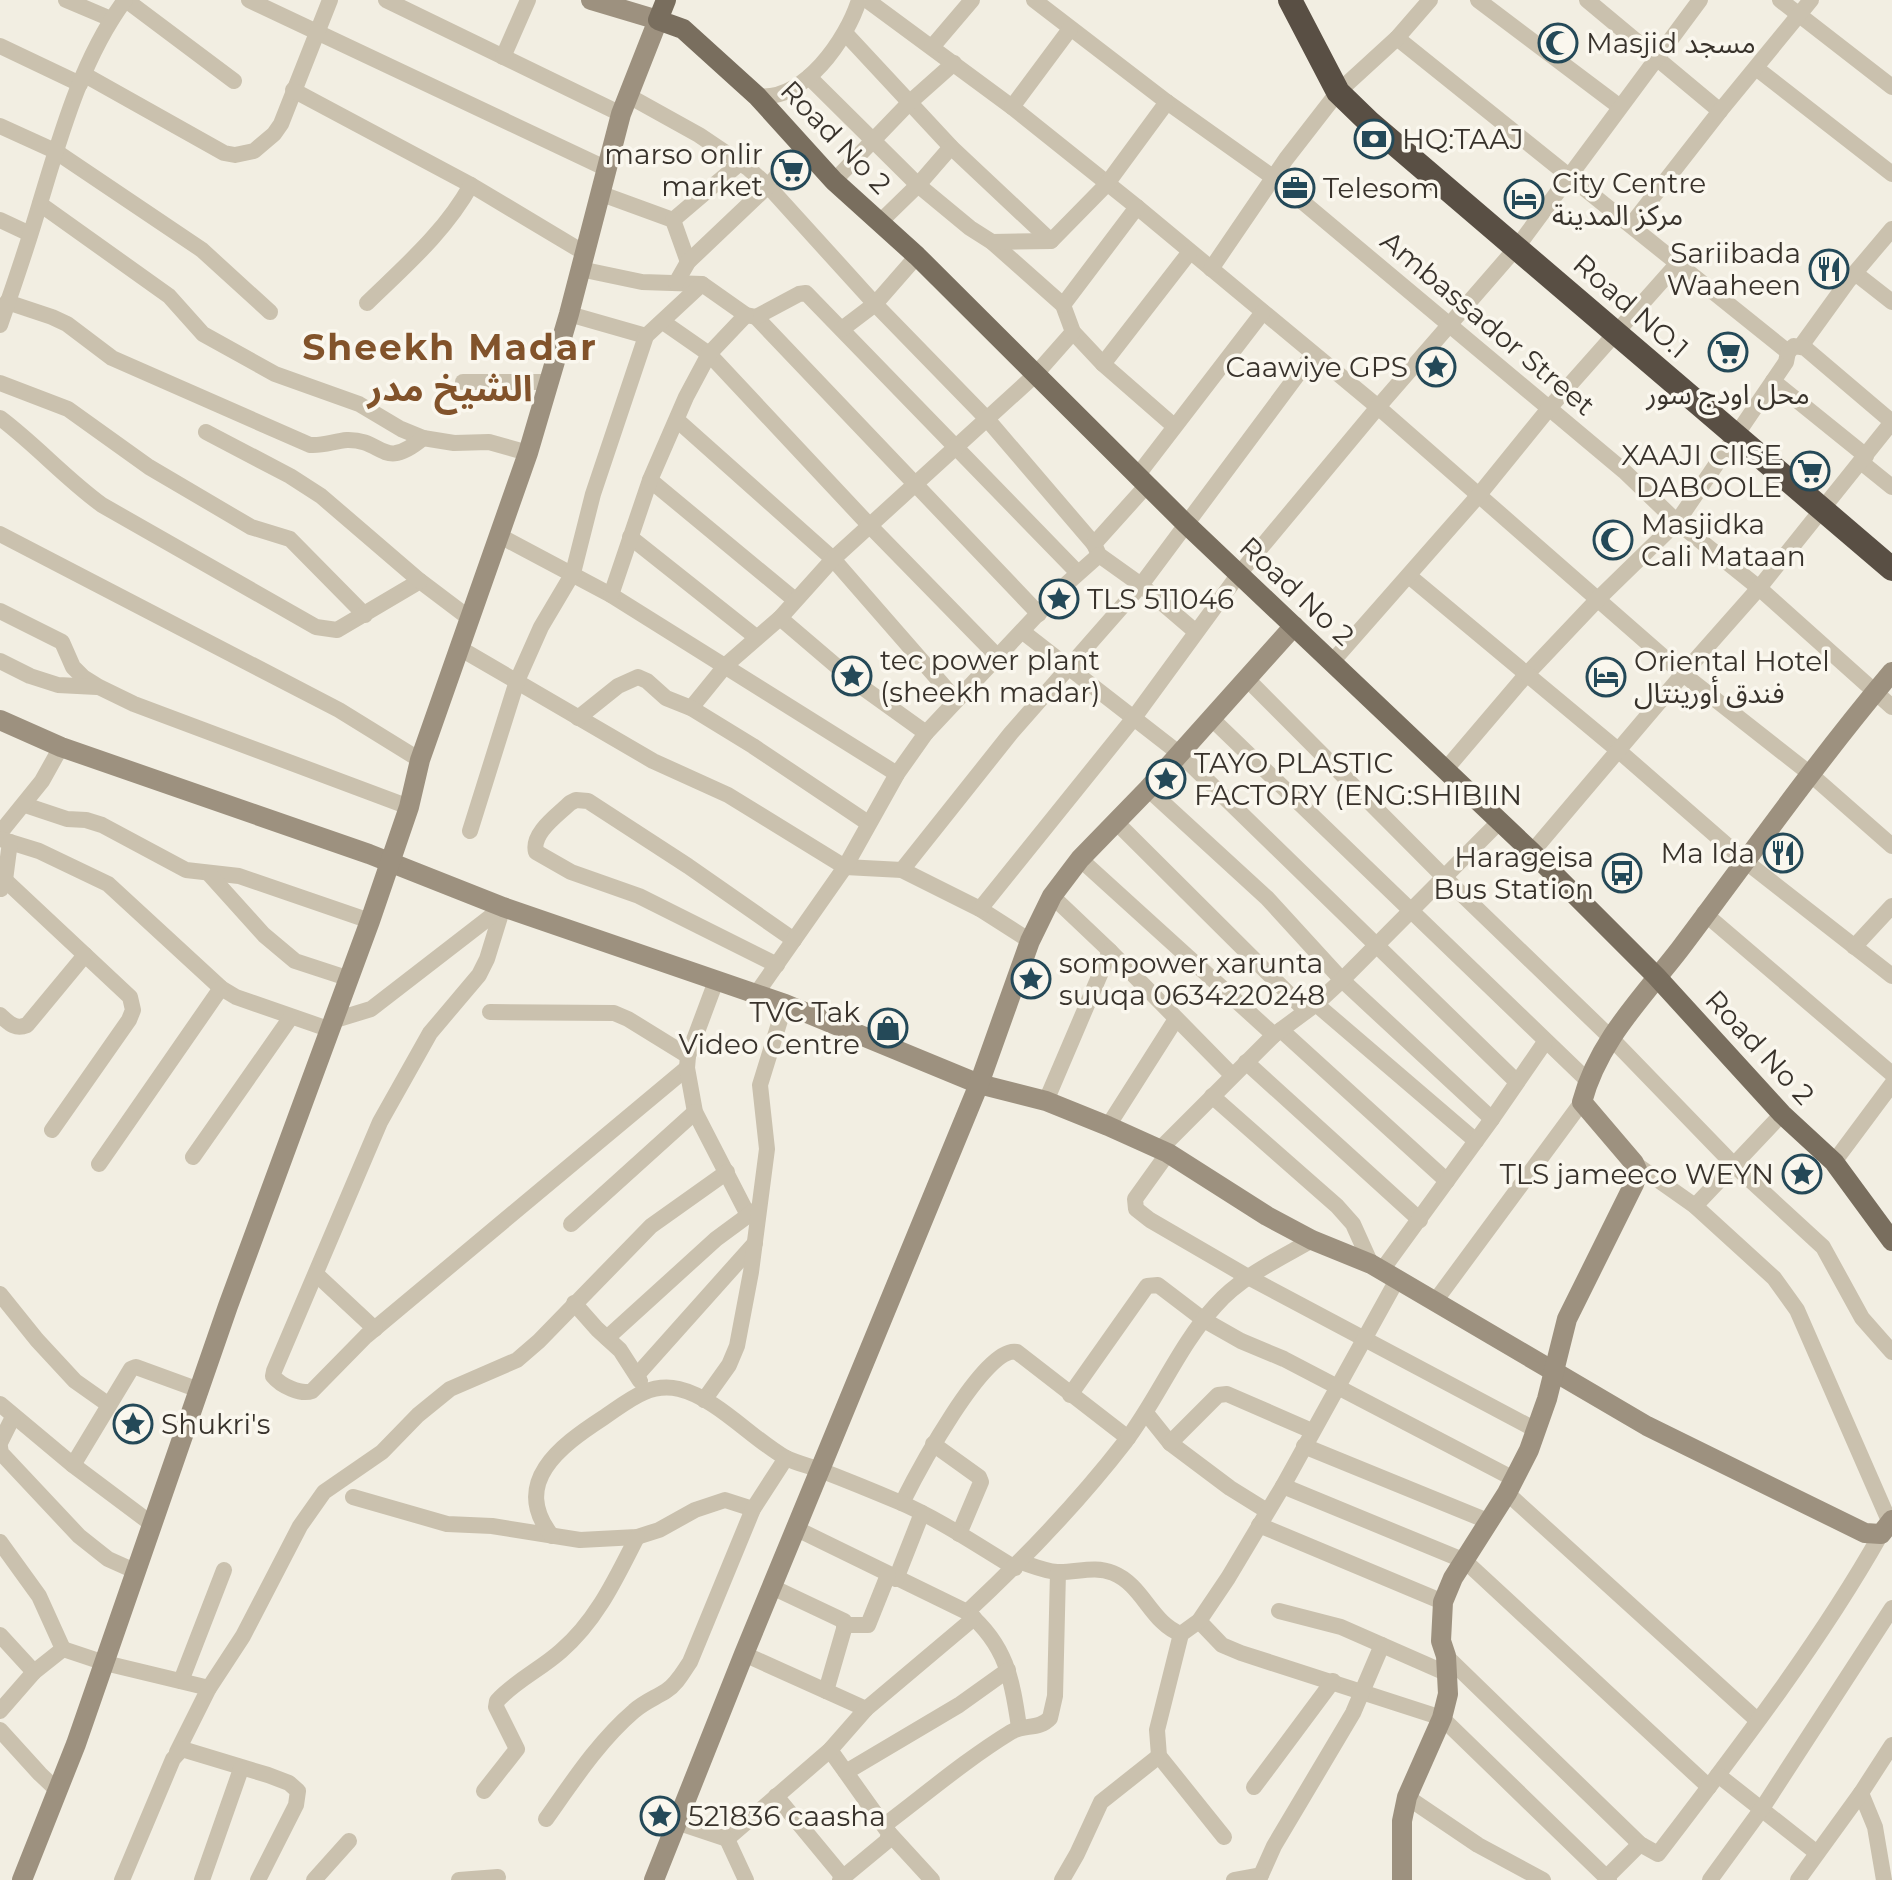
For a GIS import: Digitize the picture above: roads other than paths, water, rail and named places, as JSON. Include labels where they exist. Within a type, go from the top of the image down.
[{"type":"highway","name":"Road NO.1","points":[[1298,5],[1338,92],[1369,122],[1892,569]]},
{"type":"main road","points":[[658,20],[666,0]]},
{"type":"main road","name":"Road No 2","points":[[658,20],[683,29],[757,96],[834,181],[917,256],[1185,523],[1532,852],[1656,976],[1782,1114],[1834,1162],[1892,1241]]},
{"type":"street","points":[[66,0],[111,19]]},
{"type":"street","points":[[1,321],[55,151],[82,80],[111,19],[126,0],[234,81]]},
{"type":"street","points":[[249,0],[605,168]]},
{"type":"street","points":[[0,46],[82,80],[224,153],[235,155],[254,151],[281,124],[330,0]]},
{"type":"street","points":[[386,0],[503,57],[699,135],[740,163],[768,186],[875,304],[987,419],[1096,549],[1196,632]]},
{"type":"street","points":[[503,57],[528,0]]},
{"type":"street","points":[[22,1880],[105,1663],[199,1390],[350,979],[409,807],[420,760],[500,536],[550,382],[624,104],[658,20],[591,0]]},
{"type":"street","points":[[757,96],[780,95],[809,77],[845,33],[859,0]]},
{"type":"street","points":[[867,0],[1012,107],[1137,207],[1378,407],[1683,674],[1809,773],[1892,846]]},
{"type":"street","points":[[932,47],[972,0]]},
{"type":"street","name":"Ambassador Street","points":[[1034,0],[1167,102],[1274,178],[1451,323],[1624,471],[1677,522],[1759,588],[1892,707]]},
{"type":"street","points":[[1211,269],[1338,92],[1397,38],[1430,0]]},
{"type":"street","points":[[1478,0],[1620,107]]},
{"type":"street","points":[[1587,0],[1720,111]]},
{"type":"street","points":[[980,909],[1133,719],[1239,574],[1517,247],[1700,0]]},
{"type":"street","points":[[1780,0],[1892,87]]},
{"type":"street","points":[[1631,225],[1811,0]]},
{"type":"street","points":[[1012,107],[1070,29]]},
{"type":"street","points":[[845,33],[951,147],[1051,241]]},
{"type":"street","points":[[1397,38],[1678,263],[1892,422],[1759,588],[1532,852]]},
{"type":"street","points":[[834,181],[909,103],[954,63]]},
{"type":"street","points":[[1756,68],[1892,174]]},
{"type":"street","points":[[809,77],[918,185],[992,242],[1063,305],[1073,332],[1103,364],[1174,426]]},
{"type":"street","points":[[293,90],[471,185],[582,260],[642,282],[702,284],[751,316],[1039,614]]},
{"type":"street","points":[[992,242],[1051,241],[1106,185],[1167,102]]},
{"type":"street","points":[[0,126],[55,151],[202,250],[270,312]]},
{"type":"street","points":[[880,222],[951,147]]},
{"type":"street","points":[[676,283],[688,262],[768,186],[802,148]]},
{"type":"street","points":[[673,220],[740,163]]},
{"type":"street","points":[[367,303],[438,233],[457,210],[471,185]]},
{"type":"street","points":[[599,193],[673,220]]},
{"type":"street","points":[[40,204],[153,284],[178,305],[194,326],[216,342],[275,374],[359,404],[423,438],[454,443],[489,442],[528,453]]},
{"type":"street","points":[[1063,305],[1137,207]]},
{"type":"street","points":[[0,220],[30,234]]},
{"type":"street","points":[[673,220],[688,262]]},
{"type":"street","points":[[1446,769],[1526,675],[1677,522],[1794,349],[1892,229]]},
{"type":"street","points":[[1103,364],[1189,253]]},
{"type":"street","points":[[842,329],[875,304],[917,256]]},
{"type":"street","points":[[1332,662],[1478,496],[1548,409],[1678,263]]},
{"type":"street","points":[[1855,273],[1892,302]]},
{"type":"street","points":[[470,831],[517,681],[541,627],[573,573],[593,494],[646,336],[702,284]]},
{"type":"street","points":[[611,595],[650,480],[709,354],[751,316],[802,293],[842,329],[1078,573]]},
{"type":"street","points":[[7,302],[67,324],[112,358],[310,445],[326,446],[348,440],[397,454],[410,449],[423,438]]},
{"type":"street","points":[[756,994],[845,867],[897,774],[926,733],[1078,573],[1142,480],[1174,426],[1263,312]]},
{"type":"street","points":[[569,314],[646,336]]},
{"type":"street","points":[[663,322],[709,354],[999,658]]},
{"type":"street","points":[[691,708],[726,665],[780,618],[833,559],[1035,375],[1073,332]]},
{"type":"street","points":[[902,870],[1011,733],[1141,585],[1313,354]]},
{"type":"street","points":[[1773,381],[1892,487]]},
{"type":"street","points":[[463,382],[550,382]]},
{"type":"street","points":[[0,383],[68,409],[149,467],[238,519],[290,539],[365,615]]},
{"type":"street","points":[[0,418],[36,447],[73,484],[102,505],[316,627],[337,630],[420,581]]},
{"type":"street","points":[[677,420],[833,559],[956,700]]},
{"type":"street","points":[[206,432],[290,476],[321,496],[420,581],[469,618]]},
{"type":"street","points":[[650,480],[795,600]]},
{"type":"street","points":[[0,534],[339,710],[420,760]]},
{"type":"street","points":[[500,536],[611,595],[897,774]]},
{"type":"street","points":[[630,537],[756,637]]},
{"type":"street","points":[[1409,576],[1745,861],[1892,976]]},
{"type":"street","points":[[0,611],[28,622],[62,642],[73,667],[99,687],[134,704],[409,807]]},
{"type":"street","points":[[780,618],[855,682],[926,733]]},
{"type":"street","points":[[654,1880],[979,1084],[1030,941],[1052,896],[1080,859],[1148,789],[1294,626]]},
{"type":"street","points":[[1023,632],[1180,754],[1517,1082]]},
{"type":"street","points":[[461,649],[653,761],[728,795],[845,867],[902,870],[980,909],[1030,941]]},
{"type":"street","points":[[0,661],[58,685],[99,687]]},
{"type":"street","points":[[1436,1300],[1582,1102],[1588,1081],[1610,1037],[1679,950],[1809,773],[1892,672]]},
{"type":"street","points":[[578,718],[634,677],[647,681],[666,698],[691,708],[868,823]]},
{"type":"street","points":[[1247,679],[1444,877],[1610,1037],[1734,1165],[1823,1247],[1862,1318],[1892,1352]]},
{"type":"street","points":[[1212,719],[1588,1081]]},
{"type":"street","points":[[0,720],[61,747],[390,862],[503,907],[785,1004],[979,1084],[1046,1101],[1108,1126],[1164,1151],[1267,1216],[1312,1240],[1384,1271],[1647,1426],[1865,1533],[1888,1525]]},
{"type":"street","points":[[52,1130],[133,1010],[130,997],[2,886],[4,832],[42,781],[61,747]]},
{"type":"street","points":[[1148,789],[1267,898],[1342,980],[1492,1119]]},
{"type":"street","points":[[777,965],[639,896],[571,872],[536,852],[538,835],[570,803],[588,801],[794,940]]},
{"type":"street","points":[[25,805],[67,819],[102,825],[186,870],[239,876],[370,921]]},
{"type":"street","points":[[1500,821],[1342,980],[1278,1032],[1232,1075],[1164,1151],[1135,1199],[1136,1209],[1183,1242],[1536,1430]]},
{"type":"street","points":[[1116,822],[1311,1008],[1476,1141]]},
{"type":"street","points":[[4,832],[108,884],[221,988],[236,997],[291,1017],[333,1025],[371,1009],[503,907]]},
{"type":"street","points":[[1080,859],[1447,1181]]},
{"type":"street","points":[[209,874],[264,935],[295,961],[350,979]]},
{"type":"street","points":[[1052,896],[1232,1075]]},
{"type":"street","points":[[1854,947],[1892,906]]},
{"type":"street","points":[[503,907],[479,975],[430,1033],[380,1122],[274,1371],[277,1381],[302,1393],[312,1391],[375,1329],[688,1062]]},
{"type":"street","points":[[1704,913],[1892,1074]]},
{"type":"street","points":[[1046,1101],[1110,951]]},
{"type":"street","points":[[0,1015],[20,1028],[27,1025],[85,955]]},
{"type":"street","points":[[716,981],[688,1062],[695,1112],[727,1172],[754,1210]]},
{"type":"street","points":[[99,1164],[221,988]]},
{"type":"street","points":[[704,1400],[729,1365],[737,1346],[755,1243],[754,1210],[767,1149],[760,1085],[785,1004]]},
{"type":"street","points":[[490,1012],[614,1013],[628,1019],[688,1062]]},
{"type":"street","points":[[193,1157],[291,1017]]},
{"type":"street","points":[[1108,1126],[1176,1019]]},
{"type":"street","points":[[1224,1837],[1159,1756],[1157,1730],[1181,1634],[1199,1621],[1283,1486],[1364,1340],[1384,1271],[1545,1042]]},
{"type":"street","points":[[1246,1062],[1420,1220]]},
{"type":"street","points":[[1834,1162],[1892,1084]]},
{"type":"street","points":[[1212,1096],[1337,1206],[1353,1224],[1384,1271]]},
{"type":"street","points":[[1582,1102],[1634,1163],[1695,1206],[1774,1278],[1797,1310],[1888,1525]]},
{"type":"street","points":[[571,1224],[695,1112]]},
{"type":"street","points":[[1695,1206],[1782,1114]]},
{"type":"street","points":[[1406,1878],[1402,1821],[1407,1797],[1442,1718],[1448,1694],[1447,1665],[1441,1641],[1443,1602],[1453,1578],[1511,1486],[1536,1430],[1567,1319],[1634,1184],[1638,1172],[1634,1163]]},
{"type":"street","points":[[122,1880],[177,1752],[209,1688],[243,1636],[300,1526],[324,1492],[382,1452],[418,1415],[450,1389],[517,1360],[651,1226],[727,1172]]},
{"type":"street","points":[[607,1338],[676,1274],[754,1210]]},
{"type":"street","points":[[727,1839],[830,1750],[866,1709],[971,1615],[1085,1492],[1146,1413],[1217,1303],[1248,1277],[1312,1240]]},
{"type":"street","points":[[552,1536],[544,1526],[536,1502],[544,1469],[568,1441],[641,1382],[755,1243]]},
{"type":"street","points":[[317,1275],[375,1329]]},
{"type":"street","points":[[1070,1395],[1147,1286],[1158,1285],[1204,1320],[1337,1387],[1511,1486],[1757,1720]]},
{"type":"street","points":[[0,1294],[75,1381],[109,1405]]},
{"type":"street","points":[[574,1303],[620,1350],[641,1382],[681,1389],[704,1400],[786,1458],[902,1503],[1018,1565],[1058,1572],[1093,1569],[1114,1573],[1138,1591],[1168,1628],[1181,1634]]},
{"type":"street","points":[[902,1503],[933,1444],[971,1388],[1000,1355],[1009,1351],[1017,1352],[1128,1438]]},
{"type":"street","points":[[73,1465],[127,1374],[136,1367],[199,1390]]},
{"type":"street","points":[[1170,1443],[1218,1395],[1227,1394],[1308,1438],[1490,1522]]},
{"type":"street","points":[[0,1404],[73,1465],[153,1525]]},
{"type":"street","points":[[1146,1413],[1170,1443],[1230,1488],[1263,1518],[1443,1602]]},
{"type":"street","points":[[13,1417],[0,1445],[1,1453],[79,1536],[108,1559],[137,1572]]},
{"type":"street","points":[[933,1444],[979,1477],[981,1482],[959,1534]]},
{"type":"street","points":[[546,1819],[603,1742],[634,1711],[680,1678],[690,1662],[753,1509],[786,1458]]},
{"type":"street","points":[[1283,1486],[1465,1561],[1714,1781],[1761,1810],[1817,1853]]},
{"type":"street","points":[[353,1497],[447,1524],[492,1526],[580,1540],[637,1537],[659,1530],[687,1513],[725,1500],[753,1509]]},
{"type":"street","points":[[845,1625],[868,1625],[922,1513]]},
{"type":"street","points":[[1279,1611],[1341,1627],[1382,1645],[1447,1665],[1640,1844],[1658,1854],[1714,1781],[1852,1586],[1888,1525]]},
{"type":"street","points":[[797,1529],[971,1615],[985,1626],[1008,1670],[1019,1727]]},
{"type":"street","points":[[484,1791],[517,1749],[496,1707],[497,1701],[558,1654],[587,1625],[616,1580],[637,1537]]},
{"type":"street","points":[[0,1542],[39,1596],[63,1649],[105,1663],[209,1688]]},
{"type":"street","points":[[181,1681],[224,1570]]},
{"type":"street","points":[[776,1796],[841,1879],[887,1841],[888,1829],[991,1744],[1019,1727],[1040,1726],[1050,1718],[1055,1696],[1058,1572]]},
{"type":"street","points":[[772,1587],[840,1618],[845,1625]]},
{"type":"street","points":[[1710,1880],[1761,1810],[1892,1608]]},
{"type":"street","points":[[1199,1621],[1222,1645],[1442,1718],[1604,1874]]},
{"type":"street","points":[[826,1691],[845,1625]]},
{"type":"street","points":[[0,1635],[34,1672]]},
{"type":"street","points":[[1234,1880],[1264,1878],[1274,1846],[1353,1713],[1382,1645]]},
{"type":"street","points":[[0,1711],[34,1672],[63,1649]]},
{"type":"street","points":[[744,1654],[866,1709]]},
{"type":"street","points":[[846,1772],[959,1705],[1008,1670]]},
{"type":"street","points":[[1254,1787],[1333,1681]]},
{"type":"street","points":[[0,1730],[58,1791]]},
{"type":"street","points":[[1798,1880],[1892,1745]]},
{"type":"street","points":[[177,1752],[188,1749],[289,1783],[298,1791],[296,1805],[258,1880]]},
{"type":"street","points":[[830,1750],[888,1829],[932,1880]]},
{"type":"street","points":[[1062,1880],[1101,1802],[1159,1756]]},
{"type":"street","points":[[202,1880],[241,1769]]},
{"type":"street","points":[[1861,1793],[1875,1827],[1884,1880]]},
{"type":"street","points":[[1407,1797],[1478,1845],[1543,1880]]},
{"type":"street","points":[[676,1822],[727,1839],[746,1880]]},
{"type":"street","points":[[314,1880],[349,1841]]},
{"type":"street","points":[[1586,1880],[1604,1874],[1640,1844]]},
{"type":"street","points":[[459,1880],[498,1877]]},
{"type":"place","name":"Masjid مسجد","points":[[1558,43]]},
{"type":"place","name":"HQ:TAAJ","points":[[1374,139]]},
{"type":"place","name":"marso onlir market","points":[[791,170]]},
{"type":"place","name":"Telesom","points":[[1295,188]]},
{"type":"place","name":"City Centre مركز المدينة","points":[[1524,199]]},
{"type":"place","name":"Sariibada Waaheen","points":[[1829,269]]},
{"type":"place","name":"محل اودج سور","points":[[1728,352]]},
{"type":"place","name":"Caawiye GPS","points":[[1436,367]]},
{"type":"place","name":"XAAJI CIISE DABOOLE","points":[[1810,471]]},
{"type":"place","name":"Masjidka Cali Mataan","points":[[1613,540]]},
{"type":"place","name":"TLS 511046","points":[[1059,599]]},
{"type":"place","name":"tec power plant (sheekh madar)","points":[[852,676]]},
{"type":"place","name":"Oriental Hotel فندق أورينتال","points":[[1606,677]]},
{"type":"place","name":"TAYO PLASTIC FACTORY (ENG:SHIBIIN","points":[[1166,779]]},
{"type":"place","name":"Ma Ida","points":[[1783,853]]},
{"type":"place","name":"Harageisa Bus Station","points":[[1622,873]]},
{"type":"place","name":"sompower xarunta suuqa 0634220248","points":[[1031,979]]},
{"type":"place","name":"TVC Tak Video Centre","points":[[888,1028]]},
{"type":"place","name":"TLS jameeco WEYN","points":[[1802,1174]]},
{"type":"place","name":"Shukri's","points":[[133,1424]]},
{"type":"place","name":"521836 caasha","points":[[660,1816]]},
{"type":"district","name":"Sheekh Madar الشيخ مدر","points":[[450,368]]}]
